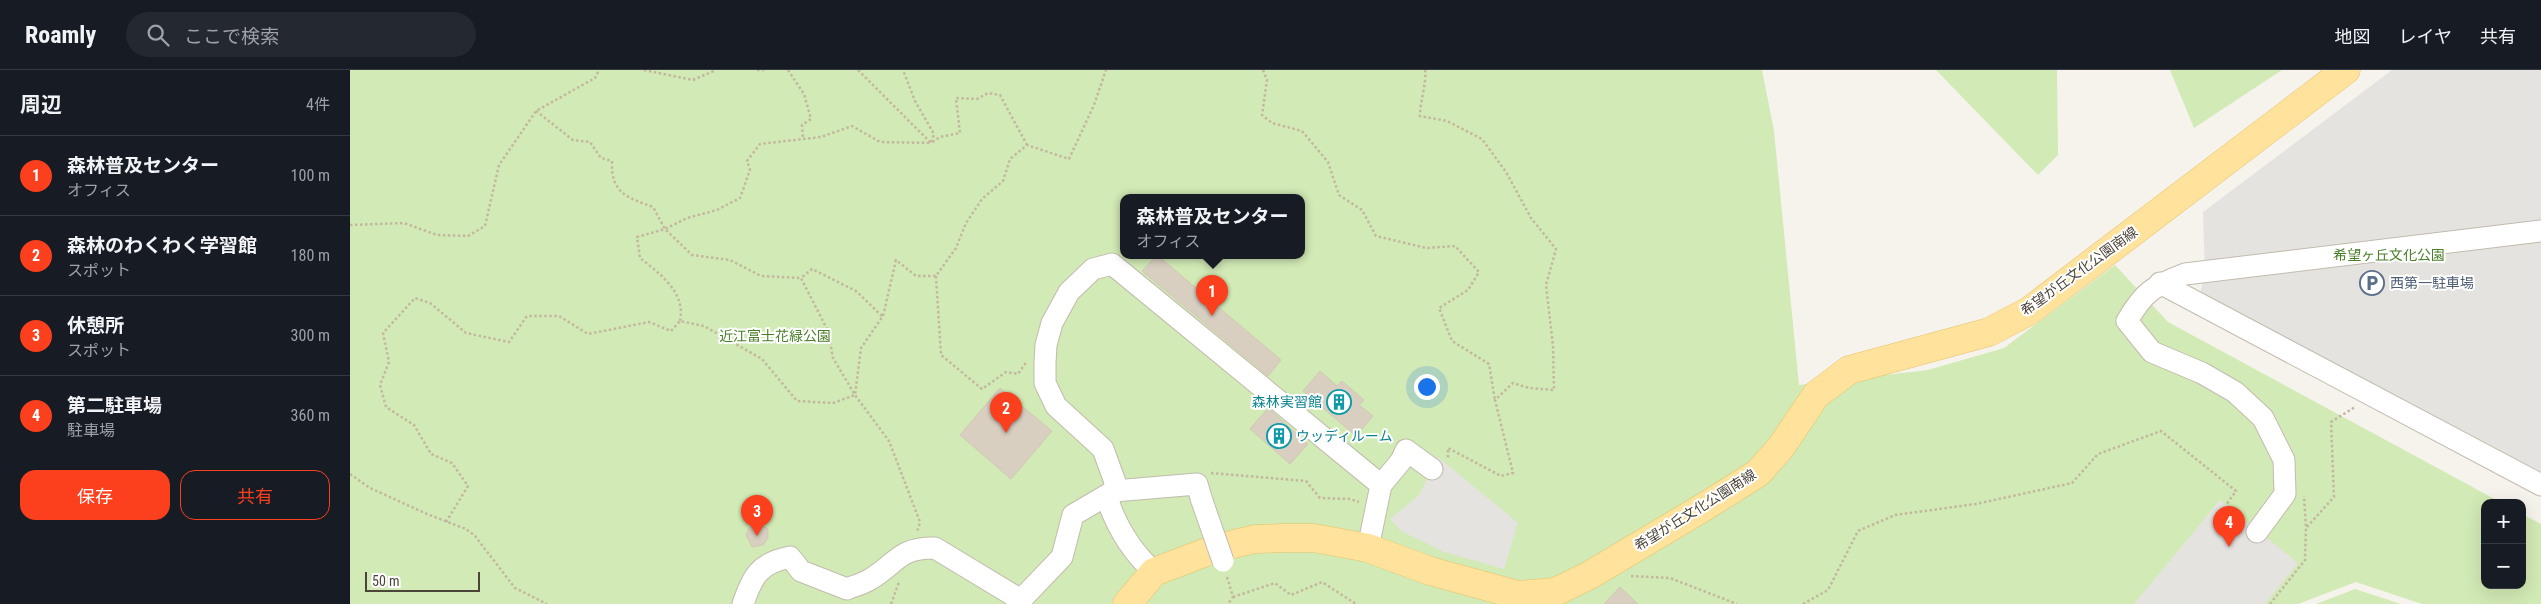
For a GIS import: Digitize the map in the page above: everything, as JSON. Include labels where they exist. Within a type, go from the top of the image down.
[{"type":"main road","name":"希望が丘文化公園南線","points":[[1127,604],[1154,572],[1217,548],[1255,539],[1314,538],[1368,548],[1430,571],[1525,599],[1555,592],[1590,575],[1704,507],[1758,472],[1781,447],[1816,395],[1849,370],[1989,332],[2029,311],[2346,70]]},
{"type":"lane","points":[[2257,532],[2285,494],[2284,460],[2263,418],[2235,392],[2202,372],[2152,352],[2127,321],[2140,299],[2160,283],[2185,274],[2541,231]]},
{"type":"lane","points":[[1154,572],[1122,535],[1108,501],[1114,491],[1115,482],[1103,449],[1056,406],[1045,383],[1046,345],[1058,308],[1069,292],[1093,269],[1112,264],[1381,485]]},
{"type":"lane","points":[[2160,283],[2541,485]]},
{"type":"lane","points":[[1368,548],[1381,485],[1401,461],[1406,450],[1440,467]]},
{"type":"lane","points":[[743,604],[751,579],[760,571],[782,558],[790,557],[801,571],[847,589],[869,580],[912,548],[935,548],[1019,602],[1062,557],[1073,516],[1114,491],[1196,484],[1223,561]]},
{"type":"path","points":[[350,225],[404,223],[437,235],[468,236],[485,226],[499,165],[536,111],[595,78],[598,70]]},
{"type":"path","points":[[644,70],[693,80],[716,70]]},
{"type":"path","points":[[757,70],[764,70]]},
{"type":"path","points":[[788,70],[804,94],[812,119],[802,125],[802,138]]},
{"type":"path","points":[[858,70],[931,143]]},
{"type":"path","points":[[903,70],[915,101],[934,134],[931,143]]},
{"type":"path","points":[[446,522],[468,486],[452,463],[431,454],[414,425],[386,407],[380,385],[389,362],[383,333],[415,298],[430,303],[466,333],[508,342],[527,316],[559,316],[588,334],[650,322],[671,331],[680,320],[682,310],[670,283],[640,258],[637,236],[666,229],[687,218],[717,210],[740,198],[750,170],[748,161],[760,144],[822,137],[852,126],[880,142],[931,143],[940,137],[960,133],[956,98],[977,99],[988,93],[1000,95],[1027,145],[1069,159],[1094,105],[1106,70]]},
{"type":"path","points":[[1263,70],[1267,80],[1262,115],[1272,123],[1302,131],[1328,162],[1339,195],[1362,210],[1376,236],[1426,248],[1455,246],[1479,272],[1468,290],[1439,308],[1452,341],[1489,364],[1513,473],[1501,476],[1448,448],[1440,467]]},
{"type":"path","points":[[1425,70],[1426,77],[1420,99],[1420,116],[1447,121],[1482,139],[1506,172],[1531,218],[1556,249],[1546,285],[1553,346],[1554,390],[1529,388],[1513,383],[1496,400]]},
{"type":"path","points":[[536,111],[573,140],[590,142],[601,158],[612,161],[611,177],[625,197],[653,207],[666,229],[692,255],[730,260],[761,276],[801,278],[812,269],[856,291],[882,316]]},
{"type":"path","points":[[1027,145],[1010,159],[1004,181],[982,199],[966,223],[956,248],[936,276],[941,355],[982,389],[1006,372],[1018,374],[1027,360]]},
{"type":"path","points":[[855,395],[861,348],[882,316],[896,260],[916,276],[936,276]]},
{"type":"path","points":[[801,278],[828,330],[832,358],[855,395],[889,441],[905,477],[920,522],[891,604]]},
{"type":"path","points":[[680,320],[704,326],[762,359],[797,401],[832,403],[855,395]]},
{"type":"path","points":[[2306,527],[2334,497],[2331,422],[2363,402]]},
{"type":"path","points":[[1803,604],[1828,590],[1858,531],[1895,515],[1976,504],[2072,483],[2098,454],[2161,431],[2236,491],[2226,505]]},
{"type":"path","points":[[1208,472],[1306,481],[1320,498],[1350,499],[1375,508]]},
{"type":"path","points":[[350,474],[370,488],[466,529],[475,536],[515,588],[547,604]]},
{"type":"path","points":[[2270,604],[2305,560],[2306,527],[2303,490]]},
{"type":"path","points":[[1223,561],[1233,598]]},
{"type":"path","points":[[1626,576],[1670,578],[1737,604]]},
{"type":"path","points":[[1228,604],[1233,598],[1275,583],[1291,595],[1322,582],[1356,604]]},
{"type":"green space","name":"近江富士花緑公園","points":[[350,70],[1762,70],[1774,131],[1799,385],[1928,370],[2004,348],[2115,265],[2168,322],[2495,499],[2481,499],[2481,589],[2526,589],[2526,516],[2541,524],[2541,604],[2422,604],[2356,582],[2298,604],[350,604]]},
{"type":"green space","points":[[1936,70],[2057,70],[2058,155],[2038,175]]},
{"type":"green space","points":[[2170,70],[2282,70],[2194,128]]},
{"type":"green space","points":[[2355,589],[2401,604],[2316,604]]},
{"type":"shaded area","name":"西第一駐車場","points":[[2392,70],[2541,70],[2541,491],[2200,294],[2205,273],[2203,212]]},
{"type":"shaded area","points":[[1438,457],[1518,523],[1504,569],[1444,552],[1401,531],[1390,519],[1419,495]]},
{"type":"shaded area","points":[[2220,500],[2298,563],[2265,604],[2134,604]]},
{"type":"building","points":[[1153,259],[1162,259],[1281,360],[1268,376],[1142,271]]},
{"type":"building","name":"森林実習館","points":[[1320,371],[1337,386],[1342,381],[1364,400],[1359,405],[1373,416],[1356,436],[1303,391]]},
{"type":"building","points":[[1000,388],[1052,431],[1011,479],[960,435]]},
{"type":"building","name":"ウッディルーム","points":[[1268,408],[1308,444],[1290,464],[1250,429]]},
{"type":"building","points":[[760,524],[768,529],[768,538],[763,545],[752,547],[746,535],[749,528]]},
{"type":"building","points":[[1620,587],[1638,604],[1604,604]]},
{"type":"place","name":"西第一駐車場","points":[[2372,283]]},
{"type":"place","name":"森林普及センター","points":[[1212,316]]},
{"type":"place","name":"森林実習館","points":[[1339,402]]},
{"type":"place","name":"森林のわくわく学習館","points":[[1006,433]]},
{"type":"place","name":"ウッディルーム","points":[[1279,436]]},
{"type":"place","name":"休憩所","points":[[757,536]]},
{"type":"place","name":"第二駐車場","points":[[2229,547]]},
{"type":"park label","name":"希望ヶ丘文化公園","points":[[2389,255]]}]
